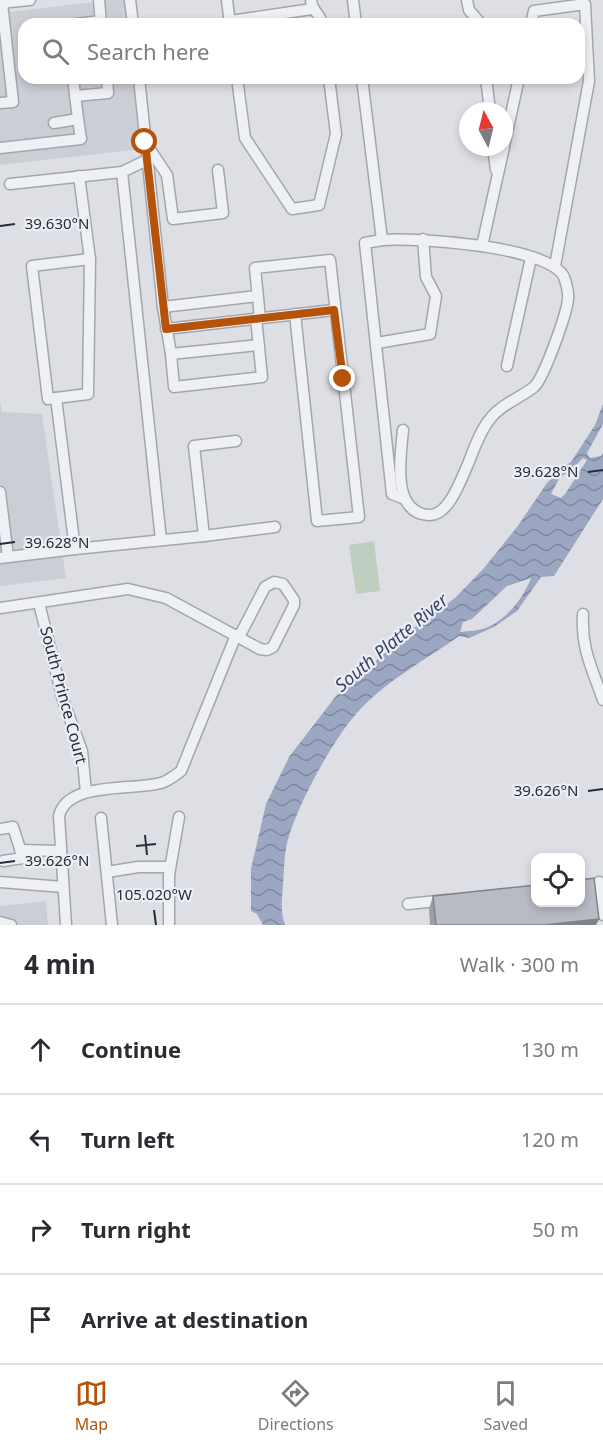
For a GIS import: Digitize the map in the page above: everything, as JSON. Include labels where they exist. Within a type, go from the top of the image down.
[{"type":"street","points":[[0,103],[13,102],[1,3],[30,0]]},
{"type":"street","points":[[99,0],[101,18]]},
{"type":"street","points":[[130,0],[132,18]]},
{"type":"street","points":[[227,0],[229,18]]},
{"type":"street","points":[[353,0],[355,18]]},
{"type":"street","points":[[467,0],[469,10],[476,18]]},
{"type":"street","points":[[251,18],[311,4],[320,18]]},
{"type":"street","points":[[532,18],[534,11],[585,4],[589,81],[555,266]]},
{"type":"street","points":[[0,148],[81,139],[74,84]]},
{"type":"street","points":[[75,96],[108,93],[107,84]]},
{"type":"street","points":[[140,84],[163,307],[174,387],[262,377],[255,268],[330,261],[359,517],[317,521],[295,314]]},
{"type":"street","points":[[238,84],[244,138],[292,209],[319,206],[336,134],[330,84]]},
{"type":"street","points":[[363,84],[382,240]]},
{"type":"street","points":[[487,84],[489,102]]},
{"type":"street","points":[[513,106],[518,84]]},
{"type":"street","points":[[54,123],[78,119]]},
{"type":"street","points":[[145,142],[167,175],[173,219],[224,213],[218,170]]},
{"type":"street","points":[[494,156],[497,180]]},
{"type":"street","points":[[482,246],[502,156]]},
{"type":"street","points":[[10,184],[122,172],[147,160]]},
{"type":"street","points":[[122,172],[161,540]]},
{"type":"street","points":[[79,176],[90,259],[88,394],[48,399],[32,266],[90,259]]},
{"type":"street","points":[[403,430],[399,473],[405,499],[414,510],[428,515],[439,513],[451,500],[490,418],[536,385],[550,359],[569,299],[564,277],[555,266],[502,249],[482,246],[400,238],[365,243],[392,494],[405,499]]},
{"type":"street","points":[[377,343],[430,334],[436,296],[426,277],[423,239]]},
{"type":"street","points":[[507,366],[531,258]]},
{"type":"street","points":[[163,307],[258,296]]},
{"type":"street","points":[[166,329],[334,310]]},
{"type":"street","points":[[171,354],[259,345]]},
{"type":"street","points":[[56,398],[75,549]]},
{"type":"street","points":[[204,536],[194,446],[236,441]]},
{"type":"street","points":[[0,492],[4,557],[275,527]]},
{"type":"street","name":"South Prince Court","points":[[0,608],[128,589],[165,598],[238,636],[260,649],[267,650],[273,647],[294,605],[294,600],[283,584],[274,582],[265,587],[238,636],[181,771],[160,783],[86,792],[82,751],[63,700],[39,603]]},
{"type":"street","points":[[584,614],[582,632],[585,650],[603,700]]},
{"type":"street","points":[[66,925],[59,816],[60,810],[68,800],[86,792]]},
{"type":"street","points":[[169,925],[170,867],[179,817]]},
{"type":"street","points":[[101,818],[112,925]]},
{"type":"street","points":[[0,829],[13,827],[23,858],[3,861]]},
{"type":"street","points":[[20,850],[61,851]]},
{"type":"street","points":[[107,872],[138,867],[170,867]]},
{"type":"street","points":[[0,882],[63,887]]},
{"type":"street","points":[[597,882],[603,915]]},
{"type":"street","points":[[408,904],[454,899]]},
{"type":"street","points":[[0,922],[11,925]]},
{"type":"shaded area","points":[[124,0],[126,18],[18,18],[18,84],[134,84],[141,149],[0,165],[0,13]]},
{"type":"shaded area","points":[[0,400],[2,412],[42,414],[66,578],[0,586]]},
{"type":"shaded area","points":[[46,901],[48,925],[0,925],[0,906]]},
{"type":"green space","points":[[374,541],[380,591],[356,594],[349,545]]},
{"type":"water","points":[[603,404],[603,424],[587,453],[590,458],[601,456],[603,453],[603,499],[554,576],[541,577],[517,611],[494,627],[469,638],[459,636],[392,682],[356,714],[336,741],[315,778],[290,833],[285,852],[282,900],[285,925],[263,925],[257,914],[251,911],[251,869],[266,804],[289,757],[336,696],[411,630],[455,598],[484,568],[517,527],[547,483],[571,462],[595,425]],"holes":[[[583,458],[587,460],[565,494],[561,498],[551,494],[560,477]],[[531,578],[524,593],[502,619],[485,628],[460,632],[463,622],[472,619],[507,586]]]},
{"type":"building","points":[[594,878],[599,919],[544,925],[436,925],[433,896],[531,886],[531,907],[585,907],[585,879]]},
{"type":"route","points":[[145,142],[166,329],[334,310],[343,379]]},
{"type":"water label","name":"South Platte River","points":[[391,642]]}]
